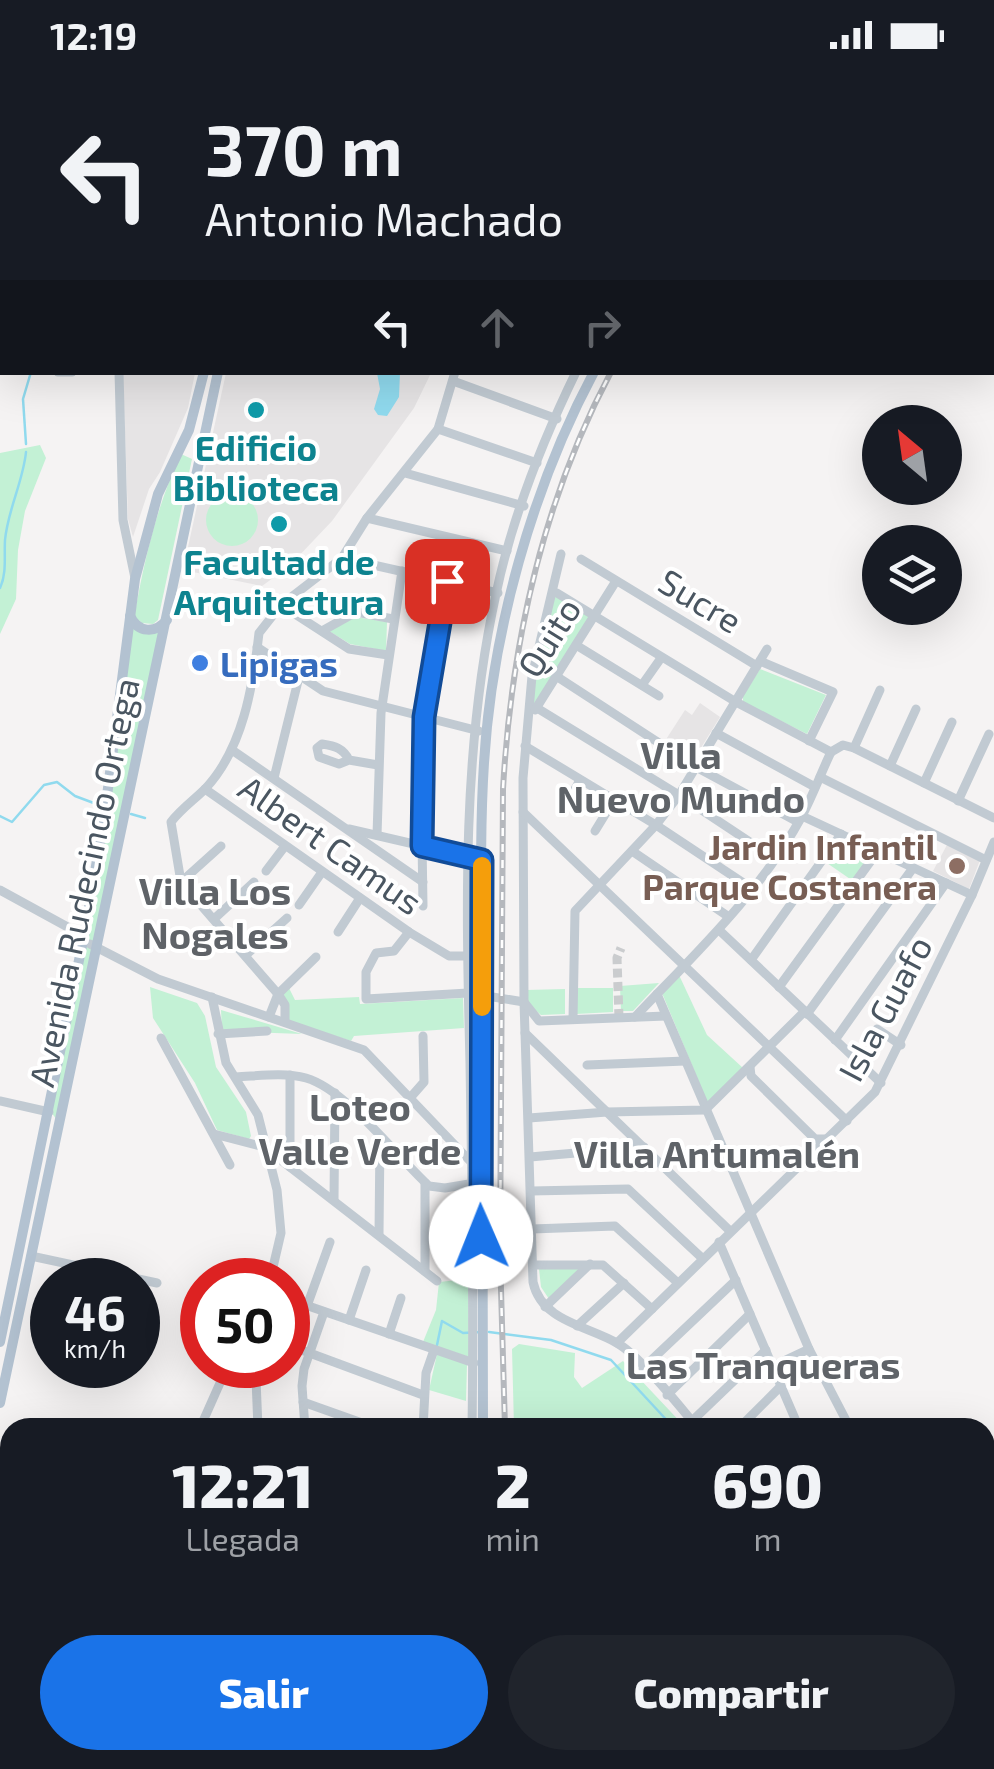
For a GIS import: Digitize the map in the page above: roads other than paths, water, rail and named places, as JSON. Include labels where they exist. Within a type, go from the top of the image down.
[{"type":"main road","name":"Avenida Rudecindo Ortega","points":[[0,1342],[83,939],[104,819],[135,579],[158,494],[189,430],[203,375]]},
{"type":"main road","name":"Avenida Rudecindo Ortega","points":[[0,1403],[217,375]]},
{"type":"main road","points":[[482,1418],[476,1173],[489,664],[536,510],[593,375]]},
{"type":"main road","points":[[179,450],[194,456],[195,482]]},
{"type":"main road","points":[[129,616],[136,626],[149,630],[157,629],[167,620]]},
{"type":"main road","points":[[48,1112],[56,1124],[56,1136]]},
{"type":"main road","points":[[23,1233],[31,1256]]},
{"type":"street","points":[[119,375],[123,520],[135,579]]},
{"type":"street","points":[[476,1173],[471,1140],[467,956],[474,729],[489,664],[496,593],[507,551],[572,375]]},
{"type":"street","points":[[285,1022],[285,1005],[278,994],[181,882],[171,822],[205,789],[232,750],[240,730],[258,633],[280,604],[342,558],[367,518],[438,429],[454,377],[569,424]]},
{"type":"street","points":[[438,429],[537,463]]},
{"type":"street","points":[[405,473],[536,510]]},
{"type":"street","points":[[367,518],[507,551]]},
{"type":"street","points":[[128,546],[142,552]]},
{"type":"street","points":[[561,554],[534,670],[525,746],[524,1002],[534,1289],[545,1306],[577,1326],[617,1343],[689,1418]]},
{"type":"street","points":[[342,558],[510,596]]},
{"type":"street","name":"Sucre","points":[[581,559],[758,663],[833,692],[809,741]]},
{"type":"street","points":[[377,835],[382,705],[402,570]]},
{"type":"street","points":[[423,906],[424,717],[447,581]]},
{"type":"street","name":"Quito","points":[[528,722],[616,581]]},
{"type":"street","points":[[557,593],[736,702],[831,752]]},
{"type":"street","points":[[280,604],[349,649],[388,656]]},
{"type":"street","points":[[322,631],[356,612],[393,619]]},
{"type":"street","points":[[576,645],[658,696]]},
{"type":"street","points":[[257,647],[323,691],[487,732]]},
{"type":"street","points":[[573,1019],[572,918],[576,908],[656,825],[679,795],[767,650]]},
{"type":"street","points":[[642,685],[661,658]]},
{"type":"street","points":[[274,778],[299,676]]},
{"type":"street","points":[[556,676],[696,767],[748,795],[972,895]]},
{"type":"street","points":[[854,748],[880,690]]},
{"type":"street","points":[[537,708],[774,858]]},
{"type":"street","points":[[890,766],[916,709]]},
{"type":"street","points":[[924,784],[952,722]]},
{"type":"street","points":[[716,733],[986,860]]},
{"type":"street","points":[[958,801],[989,734]]},
{"type":"street","points":[[525,746],[751,888]]},
{"type":"street","points":[[635,1018],[718,930],[774,858],[800,819],[831,752],[843,746],[854,748],[994,818]]},
{"type":"street","points":[[232,750],[424,882]]},
{"type":"street","points":[[348,760],[378,765]]},
{"type":"street","points":[[566,804],[580,780]]},
{"type":"street","name":"Albert Camus","points":[[205,789],[409,932],[449,956],[481,957]]},
{"type":"street","points":[[595,831],[614,800]]},
{"type":"street","points":[[524,812],[847,1122]]},
{"type":"street","points":[[342,827],[482,860]]},
{"type":"street","points":[[751,960],[841,834]]},
{"type":"street","name":"Isla Guafo","points":[[617,1343],[847,1122],[880,1083],[994,842]]},
{"type":"street","points":[[181,882],[221,846]]},
{"type":"street","points":[[266,871],[285,846]]},
{"type":"street","points":[[632,851],[728,917]]},
{"type":"street","points":[[780,987],[878,851]]},
{"type":"street","points":[[529,1118],[705,1110],[806,1013],[913,868]]},
{"type":"street","points":[[299,905],[322,872]]},
{"type":"street","points":[[214,919],[254,882]]},
{"type":"street","points":[[834,1040],[946,883]]},
{"type":"street","points":[[0,890],[158,980],[364,1050],[476,1173]]},
{"type":"street","points":[[338,932],[360,898]]},
{"type":"street","points":[[246,955],[287,918]]},
{"type":"street","points":[[718,930],[880,1083]]},
{"type":"street","points":[[409,932],[394,951],[376,953],[366,972],[366,999],[468,993],[524,1002],[539,1020],[666,1016]]},
{"type":"street","points":[[269,1017],[278,994],[316,956]]},
{"type":"street","points":[[657,994],[809,1349],[845,1418]]},
{"type":"street","points":[[212,997],[226,1063],[258,1115],[282,1221],[278,1258]]},
{"type":"street","points":[[877,1029],[901,1045]]},
{"type":"street","points":[[218,1034],[267,1031]]},
{"type":"street","points":[[525,1032],[730,1231]]},
{"type":"street","points":[[410,1098],[424,1082],[423,1036]]},
{"type":"street","points":[[161,1038],[230,1165]]},
{"type":"street","points":[[586,1065],[685,1062]]},
{"type":"street","points":[[750,1066],[751,1076],[816,1139],[827,1139]]},
{"type":"street","points":[[236,1077],[290,1076],[313,1080],[334,1093],[425,1184],[452,1187],[476,1173]]},
{"type":"street","points":[[290,1076],[290,1167]]},
{"type":"street","points":[[334,1093],[334,1200]]},
{"type":"street","name":"Avenida Rudecindo Ortega","points":[[0,1101],[48,1112]]},
{"type":"street","points":[[214,1134],[264,1147],[438,1281]]},
{"type":"street","points":[[380,1137],[380,1234]]},
{"type":"street","points":[[459,1150],[471,1140]]},
{"type":"street","points":[[530,1157],[644,1147]]},
{"type":"street","points":[[678,1154],[722,1151]]},
{"type":"street","points":[[425,1184],[426,1271]]},
{"type":"street","points":[[531,1191],[628,1189],[702,1258]]},
{"type":"street","points":[[532,1229],[615,1226],[678,1282]]},
{"type":"street","points":[[310,1300],[330,1242]]},
{"type":"street","points":[[719,1242],[793,1418]]},
{"type":"street","points":[[31,1256],[40,1258]]},
{"type":"street","points":[[545,1306],[591,1263]]},
{"type":"street","points":[[532,1266],[603,1265],[652,1308]]},
{"type":"street","points":[[349,1320],[366,1270]]},
{"type":"street","points":[[643,1368],[736,1280]]},
{"type":"street","points":[[577,1326],[624,1284]]},
{"type":"street","points":[[389,1334],[401,1298]]},
{"type":"street","points":[[310,1307],[478,1365],[473,1418]]},
{"type":"street","points":[[324,1312],[310,1353],[423,1396]]},
{"type":"street","points":[[667,1395],[750,1314]]},
{"type":"street","points":[[773,1366],[809,1349]]},
{"type":"street","points":[[423,1418],[423,1396],[434,1350]]},
{"type":"street","points":[[701,1418],[766,1350]]},
{"type":"street","points":[[749,1418],[782,1386]]},
{"type":"street","points":[[204,1418],[218,1388]]},
{"type":"street","points":[[257,1388],[257,1418]]},
{"type":"street","points":[[303,1388],[304,1418]]},
{"type":"street","points":[[303,1402],[348,1418]]},
{"type":"water","points":[[377,375],[400,375],[399,397],[387,416],[378,415],[374,409],[380,389]]},
{"type":"waterway","points":[[26,444],[23,399],[30,375]]},
{"type":"waterway","points":[[0,588],[7,529],[26,452]]},
{"type":"waterway","points":[[0,816],[12,822],[44,785],[57,782],[75,796],[99,805]]},
{"type":"waterway","points":[[131,814],[145,818]]},
{"type":"waterway","points":[[437,1345],[442,1321],[463,1333],[481,1332]]},
{"type":"waterway","points":[[489,1332],[551,1340],[611,1360],[665,1418]]},
{"type":"tunnel","points":[[619,1018],[617,958],[621,948]]},
{"type":"railway","points":[[505,1418],[500,1255],[503,789],[507,735],[523,628],[549,522],[587,421],[610,375]]},
{"type":"place","name":"Edificio Biblioteca","points":[[256,410]]},
{"type":"place","name":"Facultad de Arquitectura","points":[[279,524]]},
{"type":"place","name":"Lipigas","points":[[200,663]]},
{"type":"place","name":"Jardin Infantil Parque Costanera","points":[[957,866]]},
{"type":"district","name":"Villa Nuevo Mundo","points":[[681,776]]},
{"type":"district","name":"Villa Los Nogales","points":[[215,912]]},
{"type":"district","name":"Loteo Valle Verde","points":[[360,1128]]},
{"type":"district","name":"Villa Antumalén","points":[[717,1153]]},
{"type":"district","name":"Las Tranqueras","points":[[763,1364]]}]
